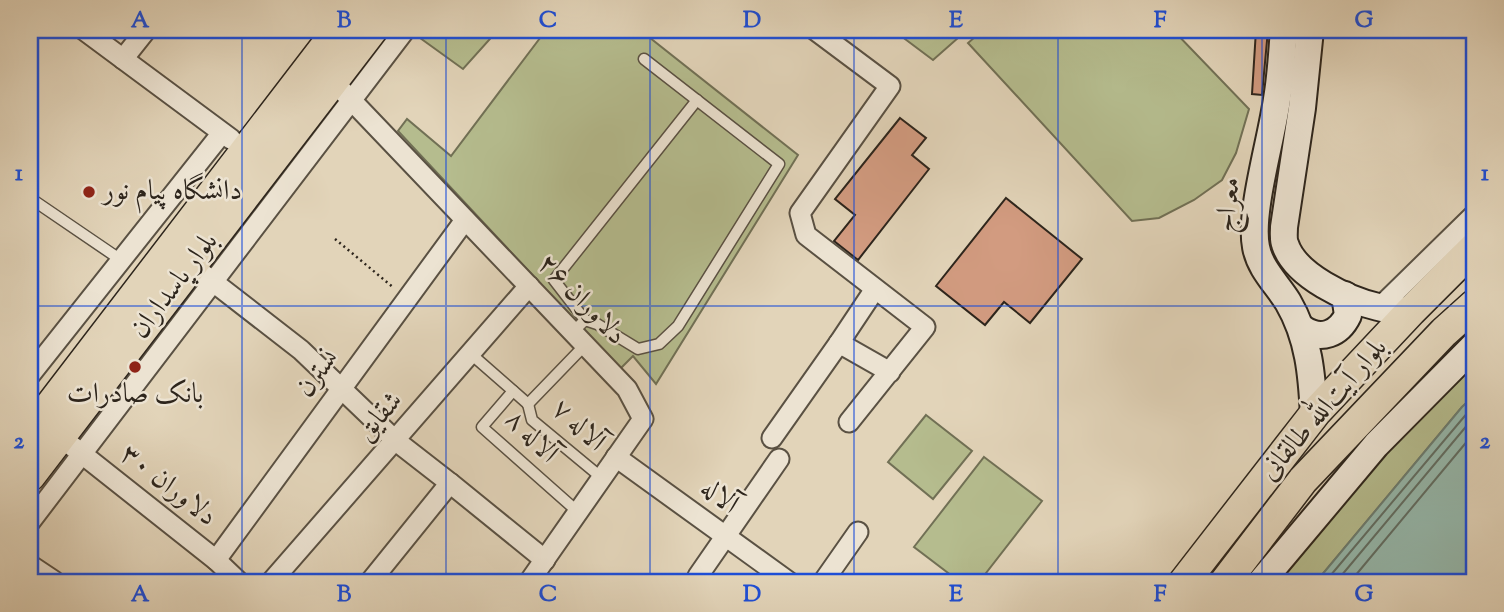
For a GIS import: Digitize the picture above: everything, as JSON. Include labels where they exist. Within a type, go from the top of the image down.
[{"type":"main road","name":"بلوار پاسداران","points":[[30,432],[338,30]]},
{"type":"main road","name":"بلوار پاسداران","points":[[30,476],[71,445],[342,90],[372,30]]},
{"type":"main road","name":"بلوار آیت‌الله طالقانی","points":[[1184,582],[1314,416],[1411,311],[1474,248]]},
{"type":"main road","points":[[1225,582],[1303,481],[1444,332],[1474,305]]},
{"type":"street","points":[[84,30],[246,150]]},
{"type":"street","points":[[123,59],[146,30]]},
{"type":"street","points":[[342,90],[405,30]]},
{"type":"street","points":[[815,30],[890,86],[800,213],[806,234],[925,327],[849,422]]},
{"type":"street","name":"معراج","points":[[1284,30],[1278,97],[1257,210],[1255,244],[1259,260],[1303,329],[1312,379],[1314,416]]},
{"type":"street","name":"معراج","points":[[1310,30],[1303,108],[1284,227],[1284,243],[1293,258],[1311,276],[1332,290],[1379,307],[1411,311]]},
{"type":"street","name":"دلاوران ۲۶","points":[[342,90],[529,286],[581,332],[627,389],[643,419],[529,582]]},
{"type":"street","points":[[30,375],[222,133]]},
{"type":"street","points":[[1379,307],[1474,215]]},
{"type":"street","name":"نسترن","points":[[216,560],[465,220]]},
{"type":"street","points":[[202,273],[301,349],[396,442],[545,561]]},
{"type":"street","name":"شقایق","points":[[271,582],[396,442],[529,286]]},
{"type":"street","points":[[772,438],[875,289]]},
{"type":"street","points":[[1303,329],[1322,336],[1336,331],[1348,315],[1345,295]]},
{"type":"street","points":[[839,343],[890,372]]},
{"type":"street","points":[[1261,582],[1376,445],[1474,346]]},
{"type":"street","points":[[30,522],[71,445]]},
{"type":"street","name":"دلاوران ۳۰","points":[[71,445],[216,560],[239,582]]},
{"type":"street","name":"آلاله","points":[[616,457],[789,582]]},
{"type":"street","points":[[698,576],[779,459]]},
{"type":"street","points":[[370,582],[450,483]]},
{"type":"street","points":[[823,582],[858,531]]},
{"type":"street","points":[[30,565],[54,581]]},
{"type":"lane","points":[[528,404],[581,332],[597,324],[638,349],[659,344],[678,326],[779,164],[644,59]]},
{"type":"lane","points":[[581,332],[554,280],[697,100]]},
{"type":"lane","points":[[30,198],[121,260]]},
{"type":"lane","name":"آلاله ۷","points":[[471,354],[528,404],[532,420],[602,478]]},
{"type":"lane","name":"آلاله ۸","points":[[513,391],[482,427],[578,512]]},
{"type":"path","points":[[335,239],[407,299]]},
{"type":"green space","points":[[409,30],[498,30],[463,69]]},
{"type":"green space","points":[[528,30],[640,30],[798,155],[656,384],[633,356],[620,369],[398,131],[407,119],[451,156],[540,38]]},
{"type":"green space","points":[[893,30],[967,30],[933,60]]},
{"type":"green space","points":[[983,30],[1173,30],[1249,109],[1236,153],[1222,180],[1194,200],[1159,218],[1132,221],[968,43]]},
{"type":"green space","points":[[1474,359],[1474,396],[1316,582],[1274,582],[1321,523]]},
{"type":"green space","points":[[926,415],[972,451],[933,499],[888,462]]},
{"type":"green space","points":[[984,457],[1042,501],[979,582],[960,582],[914,547]]},
{"type":"water","points":[[1474,396],[1474,582],[1316,582],[1462,407]]},
{"type":"building","points":[[1256,30],[1268,30],[1262,95],[1252,94]]},
{"type":"building","points":[[900,118],[926,138],[912,155],[929,169],[858,260],[834,241],[855,215],[835,199]]},
{"type":"building","points":[[1006,198],[1082,259],[1030,323],[1004,302],[985,325],[936,286]]},
{"type":"place","name":"دانشگاه پیام نور","points":[[89,192]]},
{"type":"place","name":"بانک صادرات","points":[[135,367]]}]
